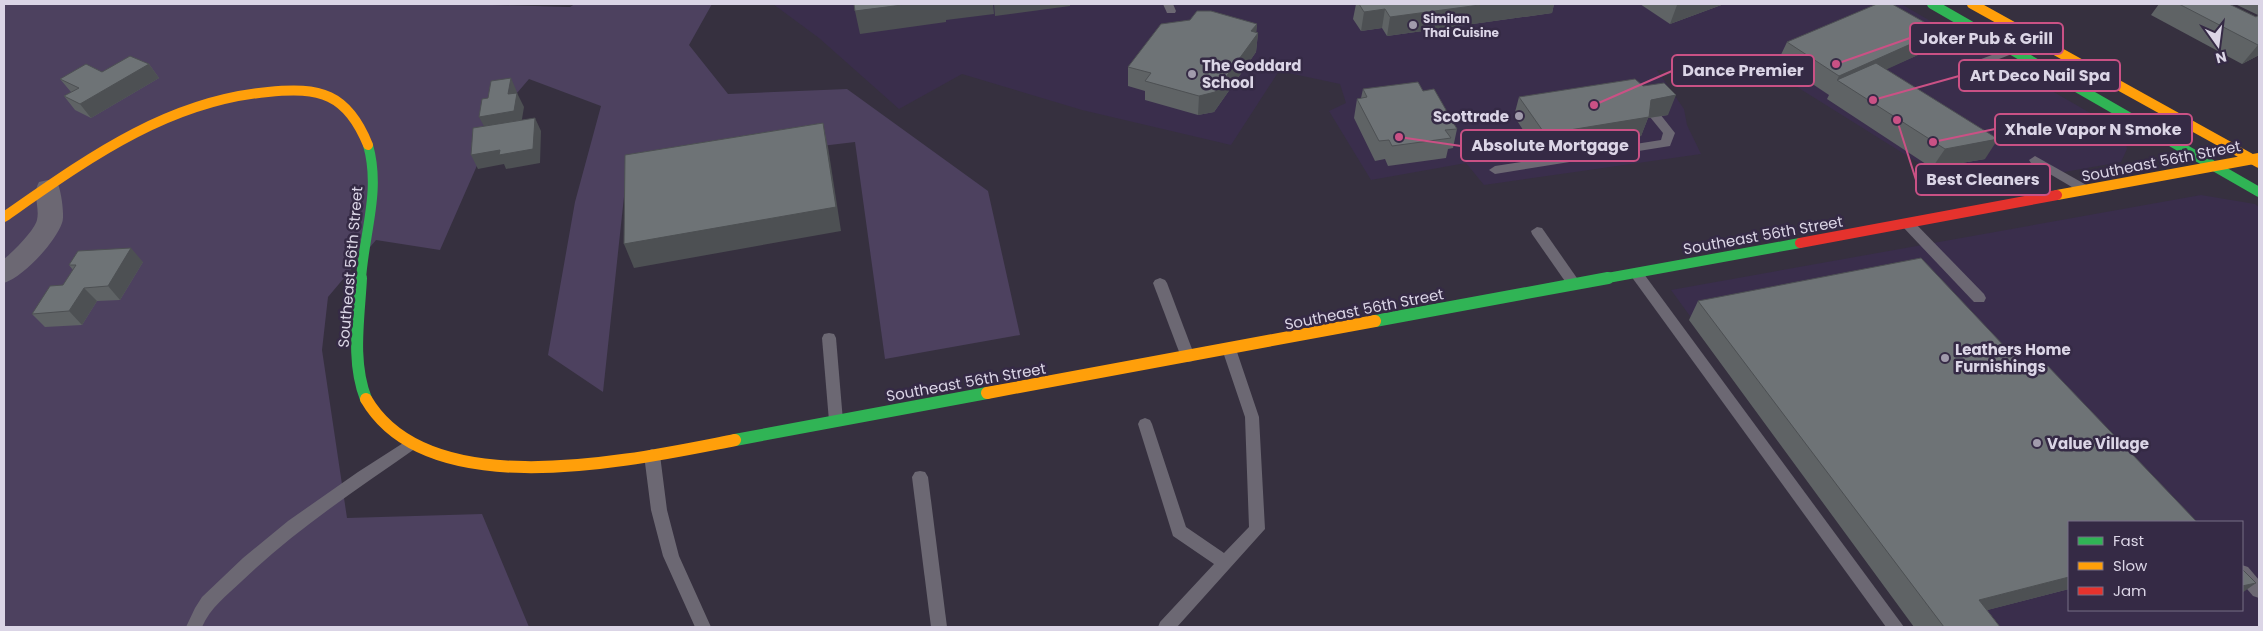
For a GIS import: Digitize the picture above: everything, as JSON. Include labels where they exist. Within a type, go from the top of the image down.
[{"type":"street","points":[[1932,4],[2259,192]]},
{"type":"street","points":[[1972,4],[2257,160]]},
{"type":"street","name":"Southeast 56th Street","points":[[4,217],[124,138],[189,108],[230,98],[289,90],[319,92],[348,110],[362,126],[372,156],[374,199],[363,258],[357,354],[360,382],[367,402],[379,420],[411,444],[457,461],[531,470],[575,468],[652,455],[2215,166],[2257,160]]},
{"type":"street","points":[[4,272],[27,254],[50,222],[48,188]]},
{"type":"lane","points":[[1972,66],[2013,50]]},
{"type":"lane","points":[[1495,170],[1666,143],[1669,133],[1656,117]]},
{"type":"lane","points":[[2036,160],[2086,190]]},
{"type":"lane","points":[[1907,223],[1979,298]]},
{"type":"lane","points":[[1537,231],[1574,284]]},
{"type":"lane","points":[[1636,273],[1896,627]]},
{"type":"lane","points":[[1160,283],[1188,357]]},
{"type":"lane","points":[[829,338],[836,421]]},
{"type":"lane","points":[[1166,627],[1258,529],[1252,417],[1229,349]]},
{"type":"lane","points":[[1144,424],[1179,531],[1226,563]]},
{"type":"lane","points":[[194,627],[200,611],[243,568],[282,533],[411,444]]},
{"type":"lane","points":[[652,455],[659,510],[671,556],[703,627]]},
{"type":"lane","points":[[920,477],[939,627]]},
{"type":"lane","points":[[2243,573],[2259,591]]},
{"type":"shaded area","points":[[4,4],[456,4],[570,7],[575,4],[712,4],[689,45],[728,94],[847,89],[988,191],[1020,335],[885,359],[855,142],[627,169],[603,392],[548,355],[575,202],[601,106],[529,79],[500,113],[440,250],[376,240],[328,297],[322,350],[347,518],[482,514],[529,627],[4,627]]},
{"type":"shaded area","points":[[773,4],[1901,4],[2092,114],[2125,137],[2127,149],[2121,162],[1962,190],[1767,68],[1729,75],[1657,70],[1684,109],[1687,125],[1701,154],[1484,185],[1466,163],[1371,180],[1329,111],[1346,103],[1340,84],[1279,71],[1231,145],[1082,110],[962,74],[899,109],[819,38]]},
{"type":"shaded area","points":[[2201,195],[2255,204],[2259,207],[2259,627],[1917,627],[1671,290]]},
{"type":"building","points":[[854,4],[910,4],[855,11]]},
{"type":"building","points":[[1359,4],[1487,4],[1390,17],[1385,9],[1364,12]]},
{"type":"building","points":[[1877,4],[1892,4],[1940,31],[1839,76],[1787,42]]},
{"type":"building","points":[[2179,4],[2229,4],[2256,17],[2259,15],[2259,44],[2258,45]]},
{"type":"building","points":[[1197,11],[1211,11],[1257,24],[1251,31],[1258,33],[1215,92],[1199,96],[1145,81],[1151,73],[1128,67],[1161,24],[1190,20]]},
{"type":"building","points":[[130,56],[149,64],[80,104],[64,96],[79,88],[60,79],[86,64],[102,72]]},
{"type":"building","points":[[1876,63],[1998,139],[1945,149],[1837,80]]},
{"type":"building","points":[[511,78],[508,94],[517,93],[514,111],[479,117],[482,99],[488,98],[491,81]]},
{"type":"building","points":[[1635,79],[1643,86],[1664,83],[1676,95],[1651,100],[1649,117],[1545,134],[1519,97]]},
{"type":"building","points":[[1418,82],[1423,91],[1434,89],[1457,129],[1445,130],[1451,138],[1392,146],[1389,140],[1379,141],[1357,99],[1367,97],[1363,89]]},
{"type":"building","points":[[535,118],[533,149],[499,155],[500,150],[471,155],[473,128]]},
{"type":"building","points":[[823,123],[836,207],[624,244],[625,155]]},
{"type":"building","points":[[131,248],[108,286],[84,288],[69,311],[32,314],[50,286],[63,285],[76,265],[69,265],[78,251]]},
{"type":"building","points":[[1921,258],[2023,366],[2043,361],[2196,521],[2068,521],[2068,577],[1979,600],[2000,627],[1944,627],[1698,301]]},
{"type":"building","points":[[2243,570],[2256,583],[2243,586]]},
{"type":"traffic: fast","points":[[1932,4],[2259,192]]},
{"type":"traffic: fast","points":[[366,399],[359,378],[357,357],[362,269],[374,186],[372,159],[368,145]]},
{"type":"traffic: fast","points":[[1375,321],[1800,243]]},
{"type":"traffic: fast","points":[[735,440],[987,393]]},
{"type":"traffic: slow","points":[[1972,4],[2259,163]]},
{"type":"traffic: slow","points":[[4,217],[88,159],[123,138],[177,113],[235,96],[275,91],[313,91],[327,95],[349,112],[365,136],[368,145]]},
{"type":"traffic: slow","points":[[2057,195],[2259,158]]},
{"type":"traffic: slow","points":[[987,393],[1375,321]]},
{"type":"traffic: slow","points":[[366,399],[372,410],[387,427],[415,445],[437,453],[474,462],[511,467],[548,468],[586,465],[735,440]]},
{"type":"traffic: jam","points":[[1800,243],[2057,195]]},
{"type":"place","name":"Similan Thai Cuisine","points":[[1413,25]]},
{"type":"place","name":"Joker Pub & Grill","points":[[1836,64]]},
{"type":"place","name":"The Goddard School","points":[[1192,74]]},
{"type":"place","name":"Art Deco Nail Spa","points":[[1873,100]]},
{"type":"place","name":"Dance Premier","points":[[1594,105]]},
{"type":"place","name":"Scottrade","points":[[1519,116]]},
{"type":"place","name":"Best Cleaners","points":[[1897,120]]},
{"type":"place","name":"Absolute Mortgage","points":[[1399,137]]},
{"type":"place","name":"Xhale Vapor N Smoke","points":[[1933,142]]},
{"type":"place","name":"Leathers Home Furnishings","points":[[1945,358]]},
{"type":"place","name":"Value Village","points":[[2037,443]]}]
